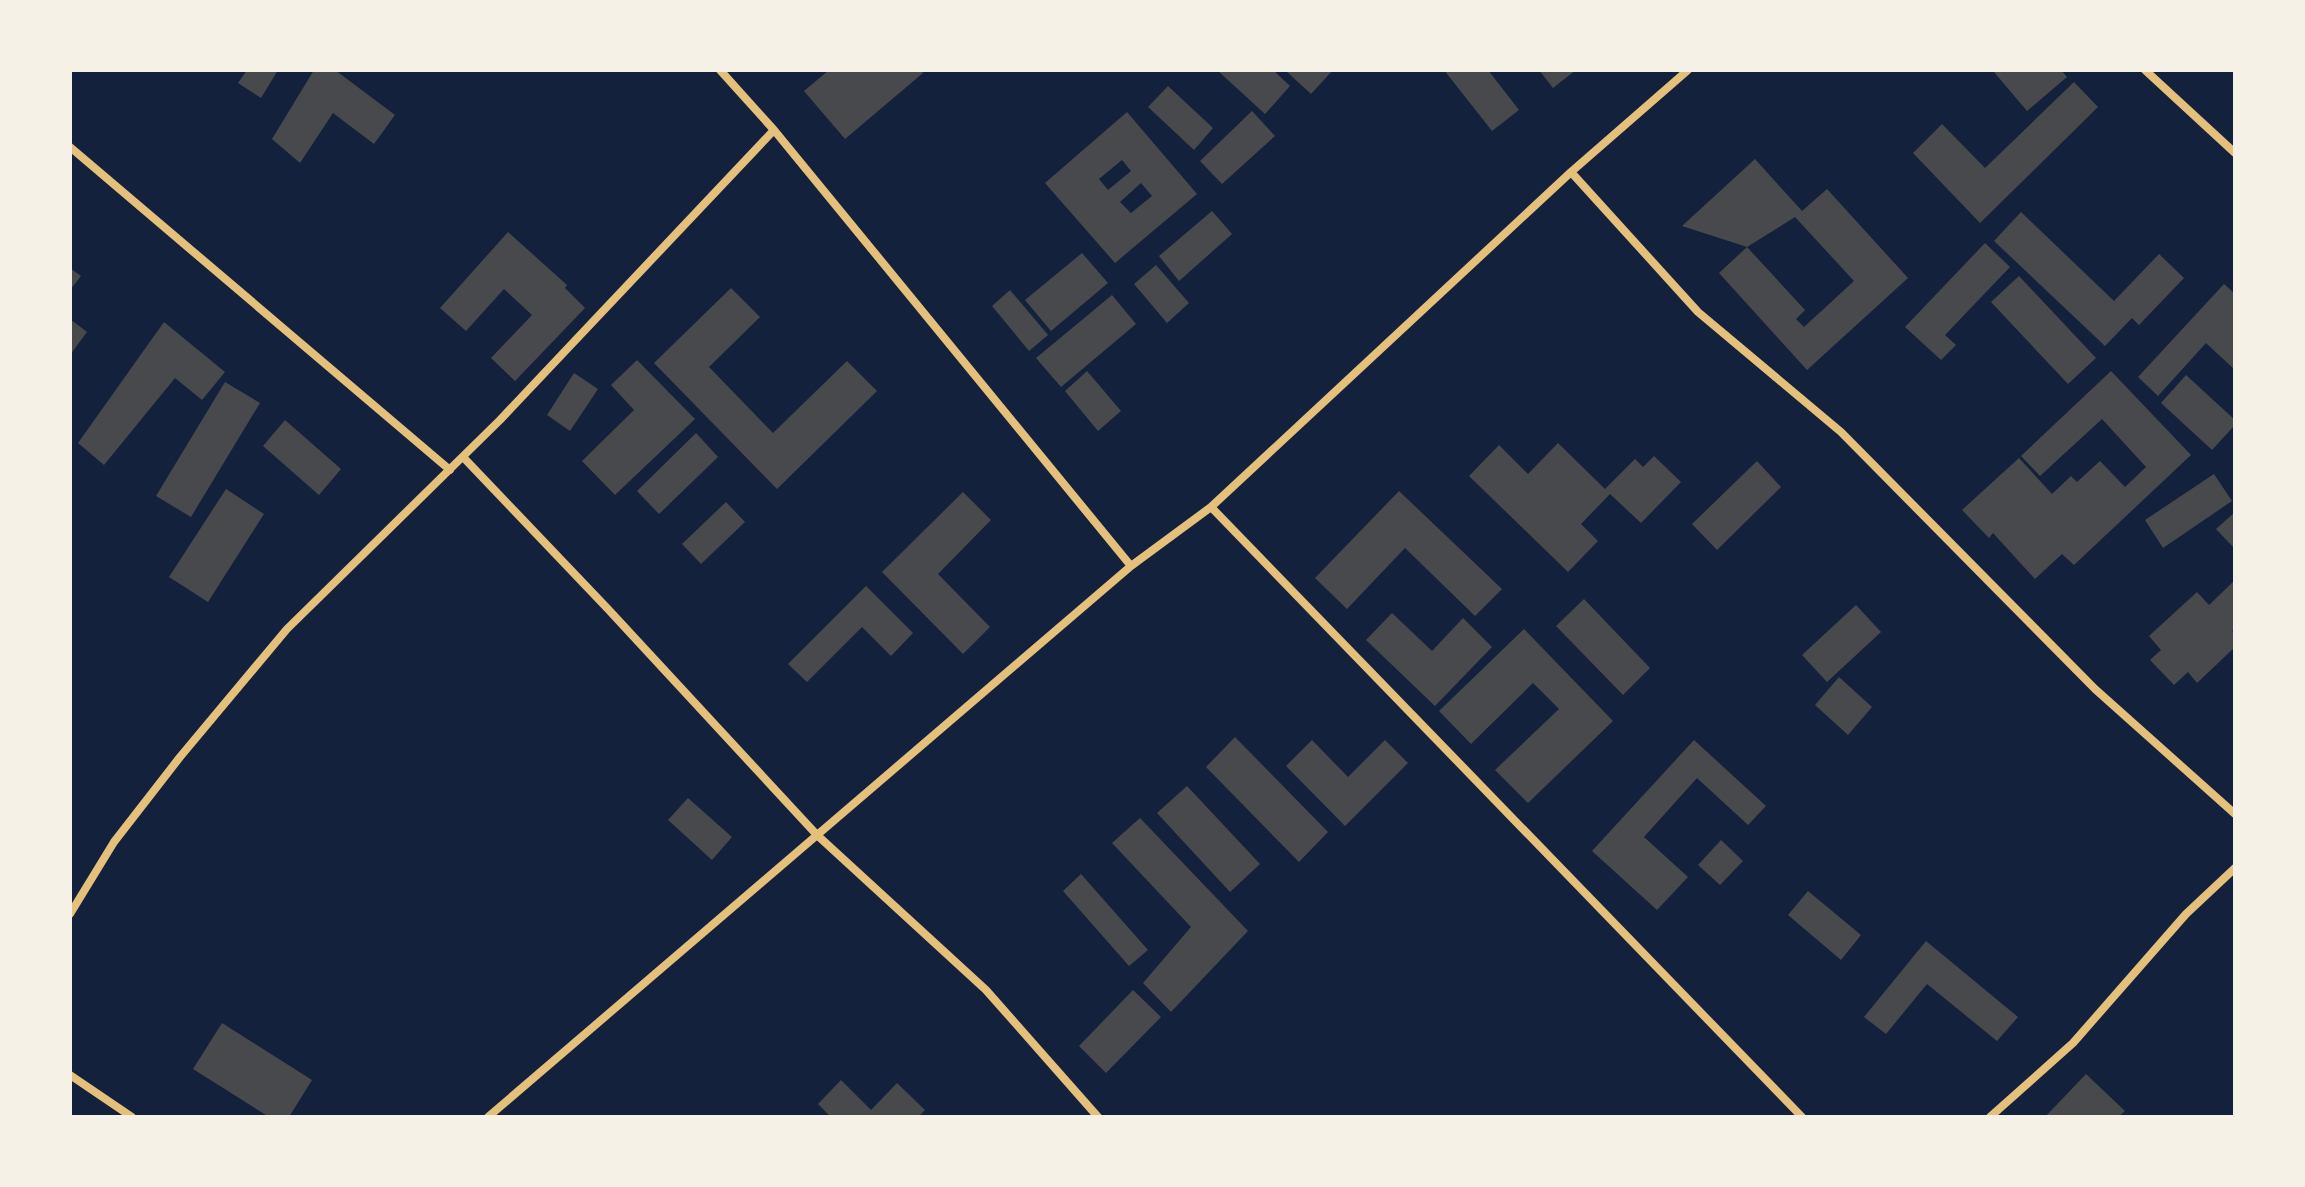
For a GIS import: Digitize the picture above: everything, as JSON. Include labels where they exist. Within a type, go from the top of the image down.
[{"type":"street","points":[[720,70],[774,130],[1131,566]]},
{"type":"street","points":[[488,1117],[1131,566],[1211,507],[1571,172],[1688,70]]},
{"type":"street","points":[[2145,70],[2235,153]]},
{"type":"street","points":[[70,914],[114,842],[287,629],[463,457],[774,130]]},
{"type":"street","points":[[70,147],[450,470]]},
{"type":"street","points":[[1571,172],[1698,312],[1841,432],[2095,689],[2235,814]]},
{"type":"street","points":[[463,457],[817,835],[986,990],[1098,1117]]},
{"type":"street","points":[[1211,507],[1802,1117]]},
{"type":"street","points":[[1990,1117],[2073,1043],[2186,914],[2235,868]]},
{"type":"street","points":[[70,1075],[132,1117]]},
{"type":"building","points":[[247,70],[278,70],[261,98],[238,83]]},
{"type":"building","points":[[314,70],[335,70],[395,115],[374,144],[333,113],[300,163],[272,139]]},
{"type":"building","points":[[829,70],[921,70],[923,73],[845,139],[804,91]]},
{"type":"building","points":[[1217,70],[1273,70],[1290,86],[1265,114]]},
{"type":"building","points":[[1285,70],[1333,70],[1311,94]]},
{"type":"building","points":[[1444,70],[1488,70],[1519,110],[1492,131]]},
{"type":"building","points":[[1539,70],[1576,70],[1553,88]]},
{"type":"building","points":[[2061,70],[2067,77],[2027,111],[1994,72]]},
{"type":"building","points":[[2074,82],[2098,107],[1980,223],[1913,153],[1942,124],[1985,168]]},
{"type":"building","points":[[1168,86],[1213,128],[1194,150],[1148,107]]},
{"type":"building","points":[[1252,111],[1275,136],[1222,184],[1200,161]]},
{"type":"building","points":[[1127,112],[1197,194],[1115,263],[1045,183]],"holes":[[[1122,160],[1131,171],[1108,190],[1099,179]],[[1141,183],[1152,196],[1131,213],[1120,202]]]},
{"type":"building","points":[[1755,159],[1802,211],[1827,189],[1908,278],[1807,370],[1719,273],[1747,247],[1682,226]],"holes":[[[1795,217],[1854,281],[1804,327],[1796,319],[1805,310],[1747,247]]]},
{"type":"building","points":[[1212,211],[1232,234],[1179,281],[1159,256]]},
{"type":"building","points":[[2021,212],[2114,301],[2159,254],[2184,278],[2139,325],[2132,318],[2105,346],[1994,241]]},
{"type":"building","points":[[508,232],[567,285],[565,288],[585,308],[515,381],[491,358],[532,315],[504,289],[466,331],[440,308]]},
{"type":"building","points":[[1985,243],[2010,267],[1945,335],[1956,345],[1941,360],[1905,327]]},
{"type":"building","points":[[1082,253],[1108,283],[1051,331],[1025,300]]},
{"type":"building","points":[[1156,265],[1189,303],[1167,323],[1134,284]]},
{"type":"building","points":[[70,268],[81,276],[70,290]]},
{"type":"building","points":[[2019,276],[2096,358],[2068,384],[1991,302]]},
{"type":"building","points":[[2224,284],[2235,294],[2235,370],[2206,343],[2158,396],[2138,377]]},
{"type":"building","points":[[731,288],[760,317],[709,367],[773,433],[847,361],[877,391],[777,489],[654,363]]},
{"type":"building","points":[[1010,290],[1048,335],[1029,351],[992,306]]},
{"type":"building","points":[[1112,295],[1136,324],[1061,387],[1036,358]]},
{"type":"building","points":[[70,319],[87,332],[70,355]]},
{"type":"building","points":[[164,322],[225,372],[202,400],[175,378],[104,465],[78,443]]},
{"type":"building","points":[[637,360],[695,419],[615,495],[582,461],[634,410],[611,385]]},
{"type":"building","points":[[1087,371],[1121,411],[1098,431],[1065,391]]},
{"type":"building","points":[[2111,371],[2191,455],[2074,565],[2062,554],[2035,579],[1993,533],[1989,538],[1962,510],[2019,458],[2052,494],[2071,476],[2077,482],[2100,461],[2125,487],[2146,467],[2102,419],[2040,476],[2021,456]]},
{"type":"building","points":[[574,373],[598,389],[570,431],[547,415]]},
{"type":"building","points":[[2186,375],[2235,420],[2235,425],[2212,450],[2161,403]]},
{"type":"building","points":[[225,382],[260,403],[191,517],[156,496]]},
{"type":"building","points":[[285,420],[341,469],[319,495],[263,446]]},
{"type":"building","points":[[696,433],[718,457],[659,514],[637,491]]},
{"type":"building","points":[[1558,443],[1605,489],[1635,459],[1643,467],[1654,456],[1681,482],[1641,523],[1610,494],[1581,524],[1598,541],[1568,572],[1469,476],[1499,445],[1528,474]]},
{"type":"building","points":[[1757,461],[1781,487],[1717,550],[1692,524]]},
{"type":"building","points":[[2214,474],[2232,501],[2163,548],[2145,520]]},
{"type":"building","points":[[226,489],[264,514],[208,602],[169,577]]},
{"type":"building","points":[[1399,491],[1502,589],[1475,616],[1405,548],[1347,609],[1315,578]]},
{"type":"building","points":[[963,492],[991,520],[938,574],[990,627],[963,654],[882,572]]},
{"type":"building","points":[[726,502],[745,522],[701,564],[682,544]]},
{"type":"building","points":[[2235,512],[2235,549],[2216,529]]},
{"type":"building","points":[[2235,580],[2235,628],[2232,631],[2235,633],[2235,647],[2197,683],[2188,672],[2174,685],[2150,660],[2161,650],[2149,636],[2197,592],[2209,605]]},
{"type":"building","points":[[866,586],[913,633],[891,656],[862,627],[807,682],[788,664]]},
{"type":"building","points":[[1584,599],[1650,668],[1623,695],[1556,626]]},
{"type":"building","points":[[1856,605],[1881,632],[1827,682],[1802,655]]},
{"type":"building","points":[[1392,613],[1432,651],[1463,618],[1492,647],[1435,706],[1366,640]]},
{"type":"building","points":[[1524,629],[1613,721],[1528,803],[1495,770],[1559,709],[1533,683],[1471,744],[1439,711]]},
{"type":"building","points":[[1839,677],[1872,707],[1848,735],[1815,705]]},
{"type":"building","points":[[1235,737],[1328,832],[1299,862],[1206,767]]},
{"type":"building","points":[[1312,740],[1348,777],[1385,740],[1408,763],[1345,826],[1286,766]]},
{"type":"building","points":[[1694,740],[1766,806],[1748,825],[1697,778],[1644,837],[1688,877],[1657,910],[1592,851]]},
{"type":"building","points":[[1187,786],[1260,864],[1230,892],[1157,813]]},
{"type":"building","points":[[688,798],[732,837],[712,860],[668,820]]},
{"type":"building","points":[[1140,818],[1248,931],[1171,1012],[1143,983],[1191,927],[1112,843]]},
{"type":"building","points":[[1721,840],[1743,861],[1720,885],[1698,865]]},
{"type":"building","points":[[1081,874],[1148,950],[1129,966],[1063,891]]},
{"type":"building","points":[[1808,891],[1861,935],[1841,960],[1788,915]]},
{"type":"building","points":[[1926,941],[2018,1017],[1997,1041],[1927,984],[1886,1034],[1864,1017]]},
{"type":"building","points":[[1133,990],[1161,1017],[1106,1073],[1079,1046]]},
{"type":"building","points":[[222,1023],[312,1080],[289,1117],[269,1117],[193,1069]]},
{"type":"building","points":[[2086,1074],[2125,1111],[2118,1117],[2045,1117]]},
{"type":"building","points":[[841,1080],[871,1110],[897,1083],[925,1110],[918,1117],[831,1117],[818,1104]]}]
